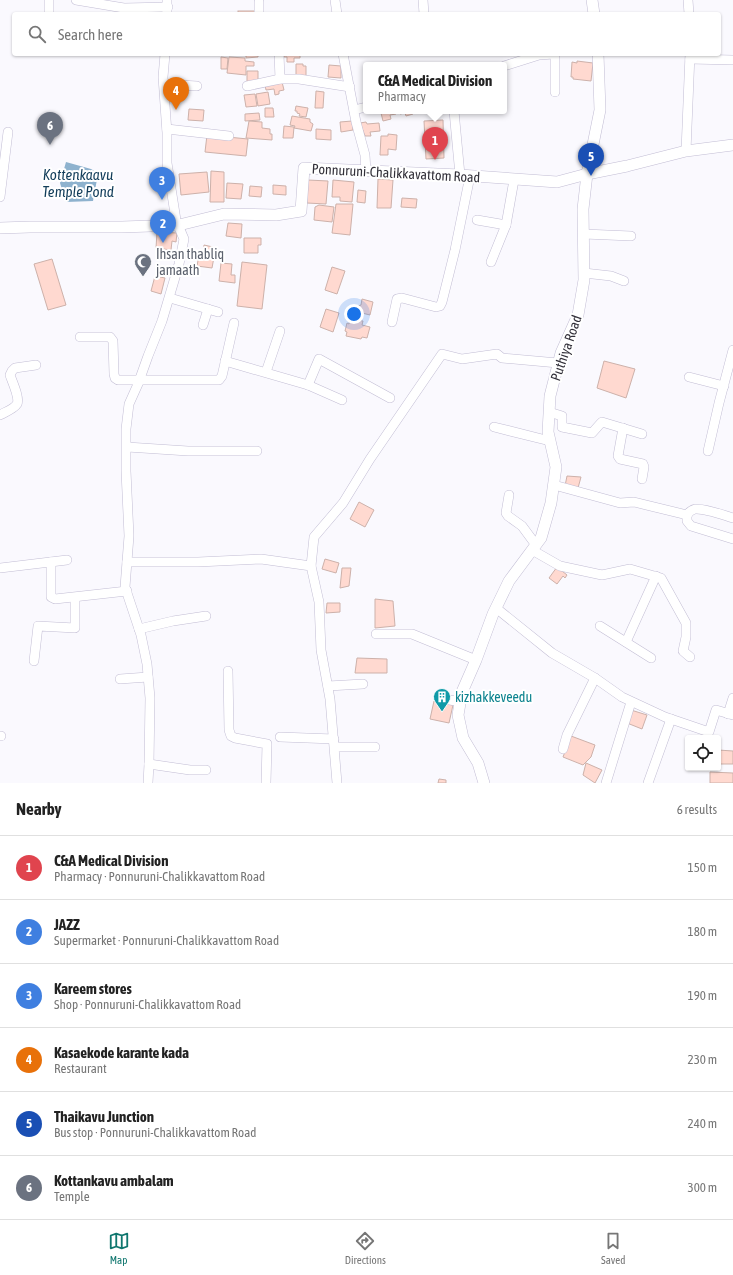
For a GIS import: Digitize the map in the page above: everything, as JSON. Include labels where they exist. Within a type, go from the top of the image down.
[{"type":"street","points":[[49,0],[49,12]]},
{"type":"street","points":[[76,0],[124,8],[168,7]]},
{"type":"street","points":[[335,0],[337,12]]},
{"type":"street","points":[[423,0],[424,12]]},
{"type":"street","points":[[592,0],[594,12]]},
{"type":"street","points":[[688,0],[689,12]]},
{"type":"street","points":[[259,2],[259,12]]},
{"type":"street","points":[[148,783],[150,698],[147,664],[139,629],[125,587],[129,536],[126,429],[129,404],[140,380],[170,298],[184,239],[176,220],[166,163],[167,129],[163,76],[165,56]]},
{"type":"street","points":[[279,56],[280,79]]},
{"type":"street","points":[[343,56],[365,155],[366,172]]},
{"type":"street","points":[[507,65],[533,56]]},
{"type":"street","points":[[554,56],[555,92]]},
{"type":"street","name":"Puthiya Road","points":[[484,783],[478,763],[463,738],[458,715],[462,692],[496,608],[509,581],[540,538],[549,510],[556,467],[548,432],[550,396],[561,353],[578,315],[584,273],[583,209],[587,174],[600,110],[598,56]]},
{"type":"street","points":[[686,151],[690,57],[733,60]]},
{"type":"street","points":[[247,86],[280,79],[299,78],[350,86]]},
{"type":"street","points":[[164,84],[197,86]]},
{"type":"street","points":[[354,110],[363,108]]},
{"type":"street","points":[[392,322],[397,299],[402,298],[436,308],[440,306],[442,302],[455,250],[465,176],[455,114]]},
{"type":"street","points":[[167,129],[229,136]]},
{"type":"street","points":[[0,197],[8,132]]},
{"type":"street","name":"Ponnuruni-Chalikkavattom Road","points":[[0,228],[179,225],[224,214],[276,215],[301,211],[304,168],[556,182],[686,151],[733,145]]},
{"type":"street","points":[[491,262],[506,225],[514,180]]},
{"type":"street","points":[[477,220],[506,225]]},
{"type":"street","points":[[584,234],[631,236]]},
{"type":"street","points":[[584,273],[611,276],[624,281]]},
{"type":"street","points":[[170,298],[218,312]]},
{"type":"street","points":[[203,325],[208,309]]},
{"type":"street","points":[[80,337],[110,338],[113,341],[115,378],[118,380],[219,380],[222,376],[234,323]]},
{"type":"street","points":[[266,372],[280,331]]},
{"type":"street","points":[[708,452],[733,350]]},
{"type":"street","points":[[337,783],[330,699],[321,650],[318,602],[312,566],[314,537],[343,503],[370,459],[442,354],[462,359],[497,354],[502,358],[558,363]]},
{"type":"street","points":[[308,385],[319,359],[390,398]]},
{"type":"street","points":[[225,361],[308,385],[342,400]]},
{"type":"street","points":[[0,415],[10,410],[17,404],[18,399],[10,375],[12,371],[15,368],[36,364]]},
{"type":"street","points":[[689,377],[724,386]]},
{"type":"street","points":[[549,412],[562,416],[562,427],[592,433],[602,422],[642,434]]},
{"type":"street","points":[[494,427],[550,441]]},
{"type":"street","points":[[623,428],[618,456],[620,459],[643,464],[642,479]]},
{"type":"street","points":[[127,447],[188,451],[257,451]]},
{"type":"street","points":[[554,486],[620,503],[634,502],[688,515]]},
{"type":"street","points":[[509,495],[506,513],[508,516],[522,526],[534,547],[560,566],[602,575],[630,569],[661,578],[686,623],[686,637],[683,651],[690,657]]},
{"type":"street","points":[[733,518],[694,509],[688,515],[687,521],[691,526],[733,539]]},
{"type":"street","points":[[127,562],[198,562],[260,559],[312,566]]},
{"type":"street","points":[[0,568],[67,560]]},
{"type":"street","points":[[50,562],[51,597],[55,599],[127,591]]},
{"type":"street","points":[[626,642],[656,576]]},
{"type":"street","points":[[34,661],[38,626],[75,628],[74,598]]},
{"type":"street","points":[[496,608],[552,653],[595,678],[631,702],[671,719],[708,732],[716,710],[730,715],[733,698]]},
{"type":"street","points":[[139,629],[206,616]]},
{"type":"street","points":[[600,626],[652,658]]},
{"type":"street","points":[[376,634],[412,634],[476,660]]},
{"type":"street","points":[[228,671],[229,730],[231,736],[267,744],[266,783]]},
{"type":"street","points":[[120,679],[148,677]]},
{"type":"street","points":[[563,750],[567,735],[595,678]]},
{"type":"street","points":[[328,686],[363,684]]},
{"type":"street","points":[[439,698],[461,702]]},
{"type":"street","points":[[606,783],[631,702]]},
{"type":"street","points":[[648,783],[671,719]]},
{"type":"street","points":[[280,737],[376,747]]},
{"type":"street","points":[[149,764],[190,770],[206,770]]},
{"type":"water","name":"Kottenkaavu Temple Pond","points":[[66,162],[91,169],[99,174],[93,201],[66,202],[60,183]]},
{"type":"building","points":[[238,11],[256,11],[256,12]]},
{"type":"building","points":[[246,56],[258,56],[258,57],[246,58]]},
{"type":"building","points":[[300,56],[300,58],[294,58],[294,62],[287,62],[287,57],[284,57]]},
{"type":"building","points":[[221,57],[228,58],[227,69],[221,69]]},
{"type":"building","points":[[229,57],[245,58],[245,61],[254,62],[254,66],[246,66],[246,75],[227,73]]},
{"type":"building","points":[[577,61],[593,63],[591,81],[573,79],[573,77],[571,77],[572,62],[577,63]]},
{"type":"building","points":[[296,64],[303,64],[303,66],[306,66],[306,76],[296,76]]},
{"type":"building","points":[[329,65],[341,66],[341,78],[328,77]]},
{"type":"building","points":[[247,71],[258,71],[258,83],[247,82]]},
{"type":"building","points":[[282,82],[284,90],[279,91],[279,94],[275,95],[274,89],[266,90],[265,85]]},
{"type":"building","points":[[316,91],[324,92],[323,108],[315,108]]},
{"type":"building","points":[[268,92],[270,104],[258,106],[256,94]]},
{"type":"building","points":[[255,94],[257,106],[246,107],[244,95]]},
{"type":"building","points":[[296,106],[308,108],[306,117],[299,116],[300,114],[295,111]]},
{"type":"building","points":[[265,108],[273,108],[274,117],[265,117]]},
{"type":"building","points":[[189,109],[204,110],[203,121],[188,120]]},
{"type":"building","points":[[259,113],[260,120],[245,121],[245,114]]},
{"type":"building","points":[[381,114],[396,114],[390,115],[391,119],[383,121]]},
{"type":"building","points":[[292,116],[310,119],[310,122],[313,124],[311,131],[294,128],[295,126],[290,125]]},
{"type":"building","points":[[443,120],[444,158],[426,159],[424,121]]},
{"type":"building","points":[[249,121],[262,122],[262,128],[270,129],[272,140],[246,138]]},
{"type":"building","points":[[352,121],[353,130],[341,132],[340,122]]},
{"type":"building","points":[[366,122],[367,124],[379,123],[380,131],[370,132],[371,136],[365,136],[360,123]]},
{"type":"building","points":[[284,126],[294,127],[293,138],[283,138]]},
{"type":"building","points":[[316,129],[331,130],[331,140],[316,139]]},
{"type":"building","points":[[388,134],[397,135],[396,150],[388,149],[388,155],[380,155],[381,136],[388,136]]},
{"type":"building","points":[[207,135],[248,139],[246,156],[205,152]]},
{"type":"building","points":[[211,171],[224,172],[224,202],[210,202]]},
{"type":"building","points":[[207,172],[209,192],[181,195],[179,174]]},
{"type":"building","points":[[378,179],[393,180],[391,208],[377,208]]},
{"type":"building","points":[[308,180],[328,181],[326,204],[307,203]]},
{"type":"building","points":[[333,180],[354,182],[352,202],[340,201],[340,197],[332,197]]},
{"type":"building","points":[[227,183],[243,184],[241,199],[226,198]]},
{"type":"building","points":[[273,185],[286,186],[286,195],[273,194]]},
{"type":"building","points":[[250,186],[262,187],[261,197],[249,196]]},
{"type":"building","points":[[358,190],[366,191],[365,203],[357,202]]},
{"type":"building","points":[[402,198],[417,199],[416,208],[401,207]]},
{"type":"building","points":[[336,204],[353,204],[350,235],[332,233]]},
{"type":"building","points":[[319,205],[334,207],[332,222],[314,220],[315,207]]},
{"type":"building","points":[[228,223],[242,224],[241,238],[226,236]]},
{"type":"building","points":[[157,232],[177,233],[176,242],[172,241],[171,250],[156,248]]},
{"type":"building","points":[[244,238],[261,238],[261,245],[258,245],[258,253],[244,253]]},
{"type":"building","points":[[204,245],[213,247],[212,257],[214,257],[212,268],[197,266],[199,255],[203,256]]},
{"type":"building","points":[[52,259],[66,305],[48,310],[34,264]]},
{"type":"building","points":[[242,262],[267,265],[262,309],[237,306]]},
{"type":"building","points":[[221,263],[232,264],[231,275],[235,275],[235,283],[219,281]]},
{"type":"building","points":[[332,267],[345,271],[337,294],[325,290]]},
{"type":"building","points":[[155,276],[165,278],[161,294],[151,291]]},
{"type":"building","points":[[362,299],[373,302],[370,315],[354,311],[355,307],[361,305]]},
{"type":"building","points":[[326,309],[339,313],[333,332],[320,327]]},
{"type":"building","points":[[350,319],[363,321],[362,325],[370,327],[367,338],[362,337],[361,339],[346,336],[347,332],[345,331],[347,323],[349,324]]},
{"type":"building","points":[[604,361],[635,369],[626,398],[597,388]]},
{"type":"building","points":[[567,476],[581,477],[578,488],[565,486]]},
{"type":"building","points":[[359,502],[374,510],[365,527],[350,519]]},
{"type":"building","points":[[325,559],[339,563],[336,573],[322,569]]},
{"type":"building","points":[[557,567],[567,575],[565,578],[563,576],[557,584],[549,578]]},
{"type":"building","points":[[342,568],[351,568],[349,586],[340,588]]},
{"type":"building","points":[[375,599],[393,601],[395,626],[375,628]]},
{"type":"building","points":[[327,603],[340,603],[340,612],[326,613]]},
{"type":"building","points":[[357,658],[387,659],[387,673],[355,673]]},
{"type":"building","name":"kizhakkeveedu","points":[[434,701],[453,705],[449,723],[430,719]]},
{"type":"building","points":[[631,710],[647,715],[642,729],[627,723]]},
{"type":"building","points":[[571,736],[595,745],[591,757],[583,765],[563,757]]},
{"type":"building","points":[[721,750],[733,751],[733,764],[721,764]]},
{"type":"building","points":[[586,763],[602,770],[595,783],[583,775]]},
{"type":"building","points":[[710,772],[733,773],[733,783],[710,783]]},
{"type":"building","points":[[439,779],[446,780],[446,783],[438,783]]},
{"type":"place","name":"Kasaekode karante kada","points":[[176,110]]},
{"type":"place","name":"Kottankavu ambalam","points":[[50,145]]},
{"type":"place","name":"C&A Medical Division","points":[[435,160]]},
{"type":"place","name":"Thaikavu Junction","points":[[591,176]]},
{"type":"place","name":"Kareem stores","points":[[162,200]]},
{"type":"place","name":"JAZZ","points":[[163,243]]},
{"type":"place","name":"Ihsan thabliq jamaath","points":[[143,277]]},
{"type":"place","name":"kizhakkeveedu","points":[[442,712]]}]
